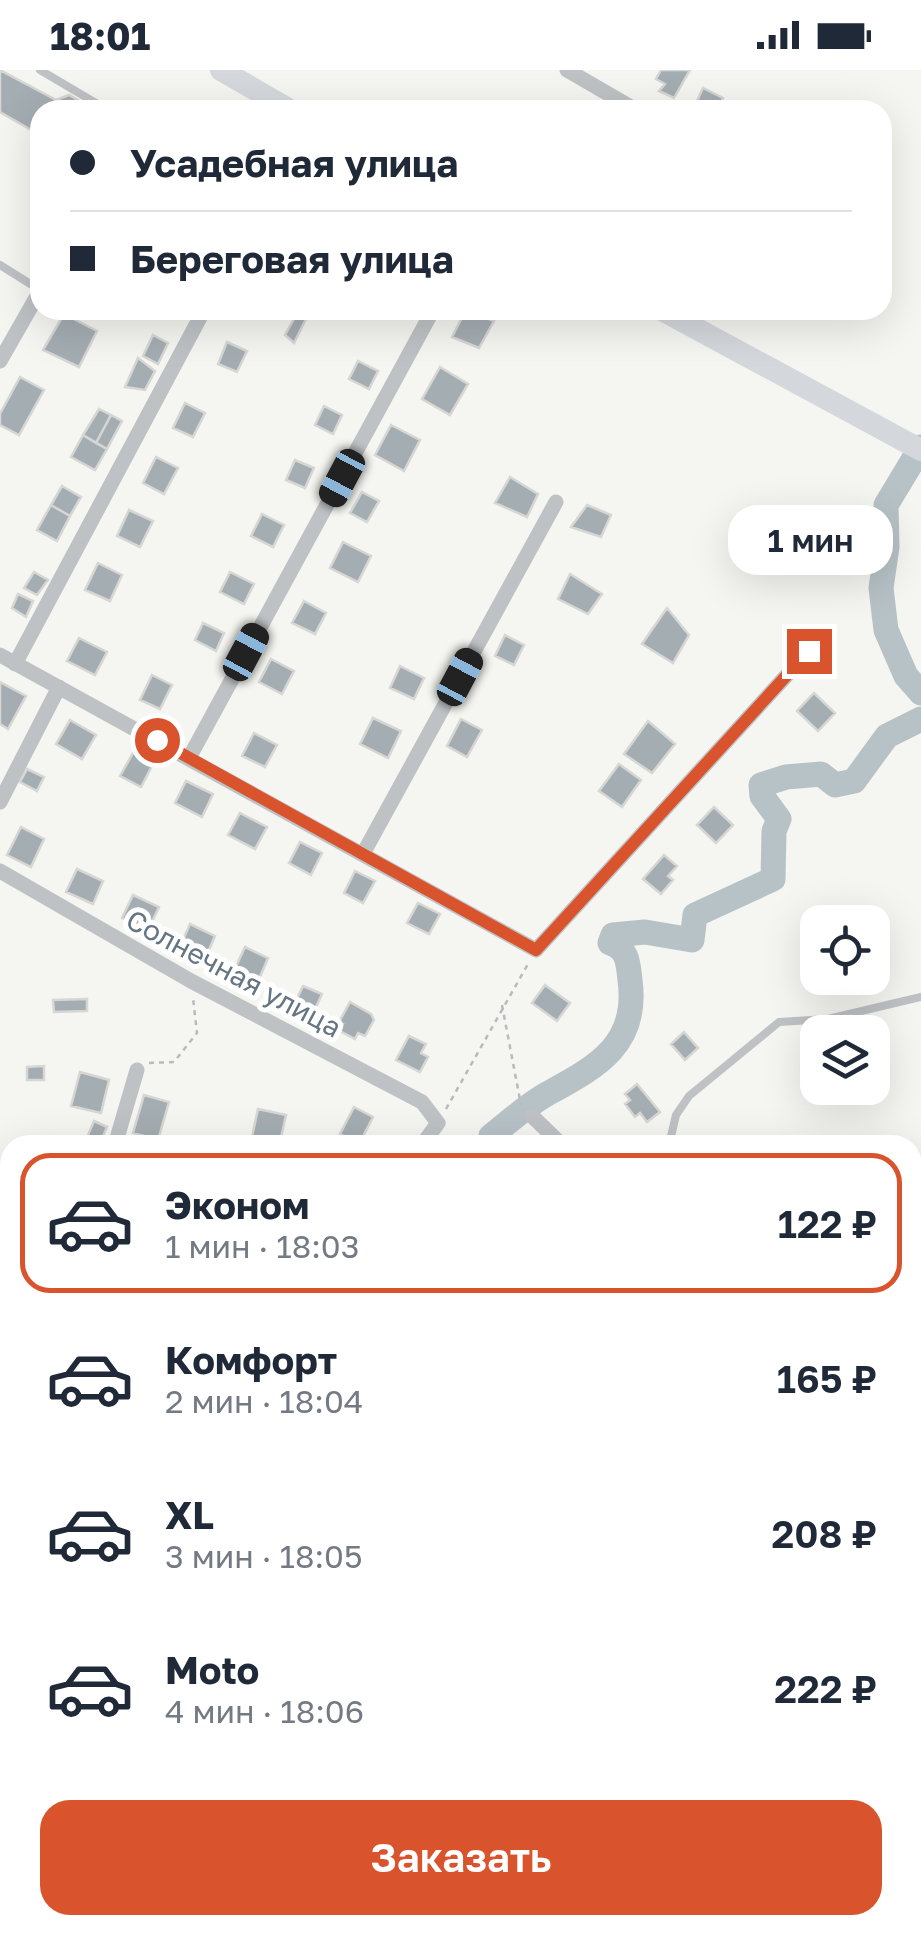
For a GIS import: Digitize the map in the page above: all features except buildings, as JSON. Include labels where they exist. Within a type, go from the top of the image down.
[{"type":"street","points":[[221,70],[273,100]]},
{"type":"street","points":[[567,70],[619,100]]},
{"type":"street","points":[[0,361],[30,308]]},
{"type":"street","points":[[198,320],[8,660],[364,852],[536,950],[809,651]]},
{"type":"street","points":[[190,758],[428,320]]},
{"type":"street","points":[[681,320],[921,450]]},
{"type":"street","points":[[364,852],[556,502]]},
{"type":"street","points":[[0,802],[59,688]]},
{"type":"street","name":"Солнечная улица","points":[[0,871],[191,980],[422,1102],[438,1123]]},
{"type":"street","points":[[118,1135],[137,1070]]},
{"type":"street","points":[[526,1110],[552,1135]]},
{"type":"street","points":[[429,1135],[438,1123]]},
{"type":"lane","points":[[40,70],[91,100]]},
{"type":"lane","points":[[0,265],[30,284]]},
{"type":"lane","points":[[671,1135],[676,1116],[690,1096],[779,1022],[828,1019],[921,997]]},
{"type":"path","points":[[438,1123],[536,950]]},
{"type":"path","points":[[137,1070],[140,1063],[174,1062],[198,1032],[191,980]]},
{"type":"path","points":[[502,1004],[526,1110]]},
{"type":"waterway","points":[[921,447],[886,505],[887,547],[881,588],[886,630],[906,676],[921,693]]},
{"type":"waterway","points":[[492,1135],[532,1103],[597,1063],[621,1038],[631,1002],[630,980],[624,953],[610,943],[613,935],[645,932],[692,940],[695,915],[773,879],[774,831],[779,819],[762,796],[761,785],[786,777],[821,774],[835,785],[854,781],[887,736],[921,719]]},
{"type":"route","points":[[157,740],[536,950],[809,651]]}]
